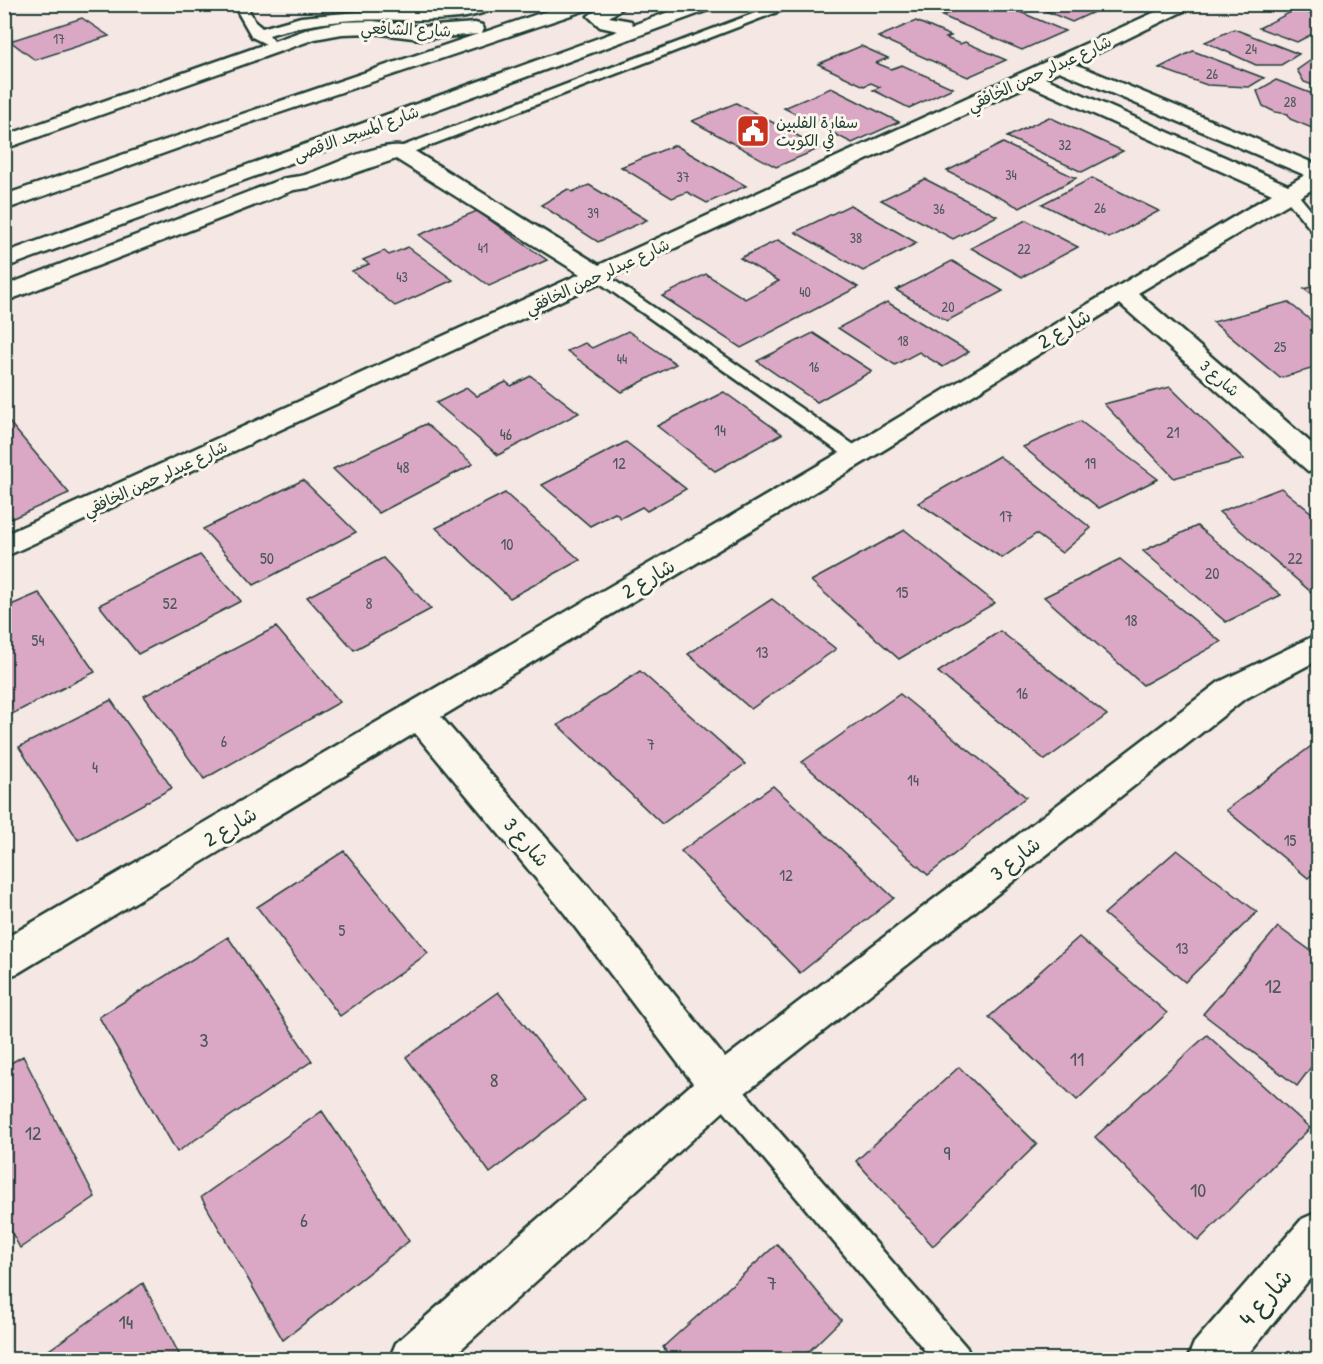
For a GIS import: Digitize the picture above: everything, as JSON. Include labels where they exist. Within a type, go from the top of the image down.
[{"type":"street","name":"شارع الشافعي","points":[[4,143],[311,34],[342,28],[373,27],[421,33],[492,26],[572,4]]},
{"type":"street","points":[[4,204],[242,119],[586,4]]},
{"type":"street","points":[[620,4],[597,16],[602,22],[610,25],[634,25],[674,17]]},
{"type":"street","name":"شارع المسجد الاقصى","points":[[4,261],[708,4]]},
{"type":"street","name":"شارع عبدلر حمن الخافقي","points":[[4,547],[1189,4]]},
{"type":"street","name":"شارع الشافعي","points":[[242,119],[359,66],[363,52],[355,42],[321,39],[276,48]]},
{"type":"street","points":[[1059,64],[1318,172]]},
{"type":"street","points":[[1029,78],[1290,194]]},
{"type":"street","points":[[4,295],[290,184],[306,182],[388,153],[400,152],[599,275]]},
{"type":"street","points":[[254,170],[290,184]]},
{"type":"street","name":"شارع 2","points":[[4,960],[856,455],[1122,292],[1318,177]]},
{"type":"street","name":"شارع 3","points":[[1122,292],[1318,464]]},
{"type":"street","name":"شارع 3","points":[[413,1359],[722,1086],[1231,691],[1318,646]]},
{"type":"street","name":"شارع 3","points":[[418,714],[575,898],[722,1086]]},
{"type":"street","name":"شارع 4","points":[[1211,1359],[1318,1234]]},
{"type":"lane","points":[[239,4],[257,34],[276,48]]},
{"type":"lane","points":[[404,4],[426,18]]},
{"type":"lane","points":[[257,34],[301,21],[330,18],[453,16],[494,4]]},
{"type":"lane","points":[[400,152],[792,4]]},
{"type":"lane","points":[[1290,194],[1318,228]]},
{"type":"lane","points":[[599,275],[856,455]]},
{"type":"lane","points":[[722,1086],[955,1359]]},
{"type":"building","points":[[969,4],[1001,4],[1065,31],[1022,50],[942,16]]},
{"type":"building","points":[[1029,4],[1111,4],[1072,22]]},
{"type":"building","points":[[1297,9],[1318,16],[1318,31],[1297,42],[1259,28]]},
{"type":"building","points":[[82,18],[109,36],[35,60],[10,41]]},
{"type":"building","points":[[916,21],[951,36],[946,38],[960,44],[965,42],[1006,60],[968,77],[878,37]]},
{"type":"building","points":[[1234,29],[1299,54],[1281,65],[1256,65],[1205,42]]},
{"type":"building","points":[[861,46],[888,58],[876,63],[891,69],[902,65],[953,88],[909,108],[873,90],[880,87],[871,83],[864,86],[818,64]]},
{"type":"building","points":[[1193,51],[1264,78],[1249,87],[1207,85],[1159,68]]},
{"type":"building","points":[[1314,58],[1318,60],[1318,87],[1304,82],[1297,70]]},
{"type":"building","points":[[1276,80],[1318,96],[1318,126],[1314,129],[1290,119],[1288,114],[1275,112],[1263,106],[1257,91]]},
{"type":"building","points":[[831,88],[899,122],[852,143],[784,108]]},
{"type":"building","points":[[736,103],[821,148],[776,167],[692,121]]},
{"type":"building","points":[[1049,117],[1123,151],[1082,172],[1007,137]]},
{"type":"building","points":[[1003,143],[1076,178],[1020,208],[947,171]]},
{"type":"building","points":[[675,145],[746,186],[707,203],[687,192],[672,198],[621,167]]},
{"type":"building","points":[[1092,178],[1159,211],[1109,238],[1042,204]]},
{"type":"building","points":[[925,179],[997,216],[953,239],[881,200]]},
{"type":"building","points":[[589,185],[647,220],[598,242],[541,205],[568,189],[572,192]]},
{"type":"building","points":[[850,205],[917,243],[863,271],[795,232]]},
{"type":"building","points":[[477,211],[547,260],[489,286],[419,235]]},
{"type":"building","points":[[1026,220],[1078,247],[1022,277],[971,248]]},
{"type":"building","points":[[778,240],[858,287],[741,348],[662,296],[706,274],[745,299],[779,281],[740,258]]},
{"type":"building","points":[[408,247],[453,280],[395,306],[352,271],[369,264],[363,260],[384,251],[389,255]]},
{"type":"building","points":[[952,261],[1003,291],[947,321],[896,290]]},
{"type":"building","points":[[1318,285],[1318,299],[1304,289]]},
{"type":"building","points":[[887,302],[969,352],[943,367],[919,352],[895,365],[838,328]]},
{"type":"building","points":[[1288,302],[1318,326],[1318,367],[1280,378],[1213,322]]},
{"type":"building","points":[[628,331],[676,364],[622,392],[567,351],[585,343],[592,348]]},
{"type":"building","points":[[813,333],[872,371],[817,402],[757,361]]},
{"type":"building","points":[[531,376],[579,413],[498,455],[436,403],[467,388],[477,396],[506,382],[511,386]]},
{"type":"building","points":[[1170,387],[1244,459],[1174,478],[1104,404]]},
{"type":"building","points":[[724,392],[782,434],[715,471],[657,426]]},
{"type":"building","points":[[4,416],[69,493],[4,522]]},
{"type":"building","points":[[1080,421],[1158,479],[1099,508],[1023,447]]},
{"type":"building","points":[[426,424],[473,464],[379,513],[333,469]]},
{"type":"building","points":[[626,442],[686,489],[647,511],[642,507],[621,518],[615,513],[590,526],[542,485]]},
{"type":"building","points":[[999,456],[1091,528],[1062,553],[1036,534],[1002,558],[918,503]]},
{"type":"building","points":[[303,480],[356,532],[254,585],[203,529]]},
{"type":"building","points":[[1281,488],[1318,518],[1318,598],[1219,512]]},
{"type":"building","points":[[505,493],[580,560],[510,598],[436,528]]},
{"type":"building","points":[[1197,526],[1281,595],[1226,622],[1143,551]]},
{"type":"building","points":[[905,530],[995,603],[899,659],[811,581]]},
{"type":"building","points":[[200,555],[241,601],[138,654],[99,605]]},
{"type":"building","points":[[383,558],[431,609],[354,650],[307,597]]},
{"type":"building","points":[[1120,559],[1221,642],[1143,685],[1044,597]]},
{"type":"building","points":[[39,593],[95,672],[4,718],[4,608]]},
{"type":"building","points":[[772,599],[836,649],[751,709],[688,654]]},
{"type":"building","points":[[276,627],[340,702],[204,779],[144,696]]},
{"type":"building","points":[[1000,631],[1107,715],[1045,760],[938,672]]},
{"type":"building","points":[[640,671],[745,764],[662,824],[558,725]]},
{"type":"building","points":[[900,694],[1026,797],[928,875],[802,762]]},
{"type":"building","points":[[111,700],[172,788],[78,840],[19,747]]},
{"type":"building","points":[[1318,741],[1318,870],[1308,878],[1226,810]]},
{"type":"building","points":[[773,786],[894,898],[800,973],[681,851]]},
{"type":"building","points":[[1177,850],[1257,912],[1185,982],[1104,914]]},
{"type":"building","points":[[344,851],[428,953],[340,1016],[257,907]]},
{"type":"building","points":[[1278,927],[1318,956],[1318,1058],[1297,1086],[1203,1014]]},
{"type":"building","points":[[228,937],[312,1061],[177,1152],[99,1017]]},
{"type":"building","points":[[1079,937],[1167,1013],[1077,1100],[989,1017]]},
{"type":"building","points":[[498,992],[585,1100],[490,1173],[406,1057]]},
{"type":"building","points":[[1207,1035],[1310,1128],[1198,1241],[1095,1137]]},
{"type":"building","points":[[23,1056],[95,1197],[20,1248],[4,1218],[4,1067]]},
{"type":"building","points":[[959,1067],[1037,1144],[933,1246],[856,1161]]},
{"type":"building","points":[[322,1111],[409,1241],[283,1340],[201,1197]]},
{"type":"building","points":[[777,1244],[841,1320],[800,1360],[672,1360],[663,1347]]},
{"type":"building","points":[[143,1283],[182,1360],[35,1360]]},
{"type":"place","name":"سفارة الفلبين في الكويت","points":[[753,131]]}]
